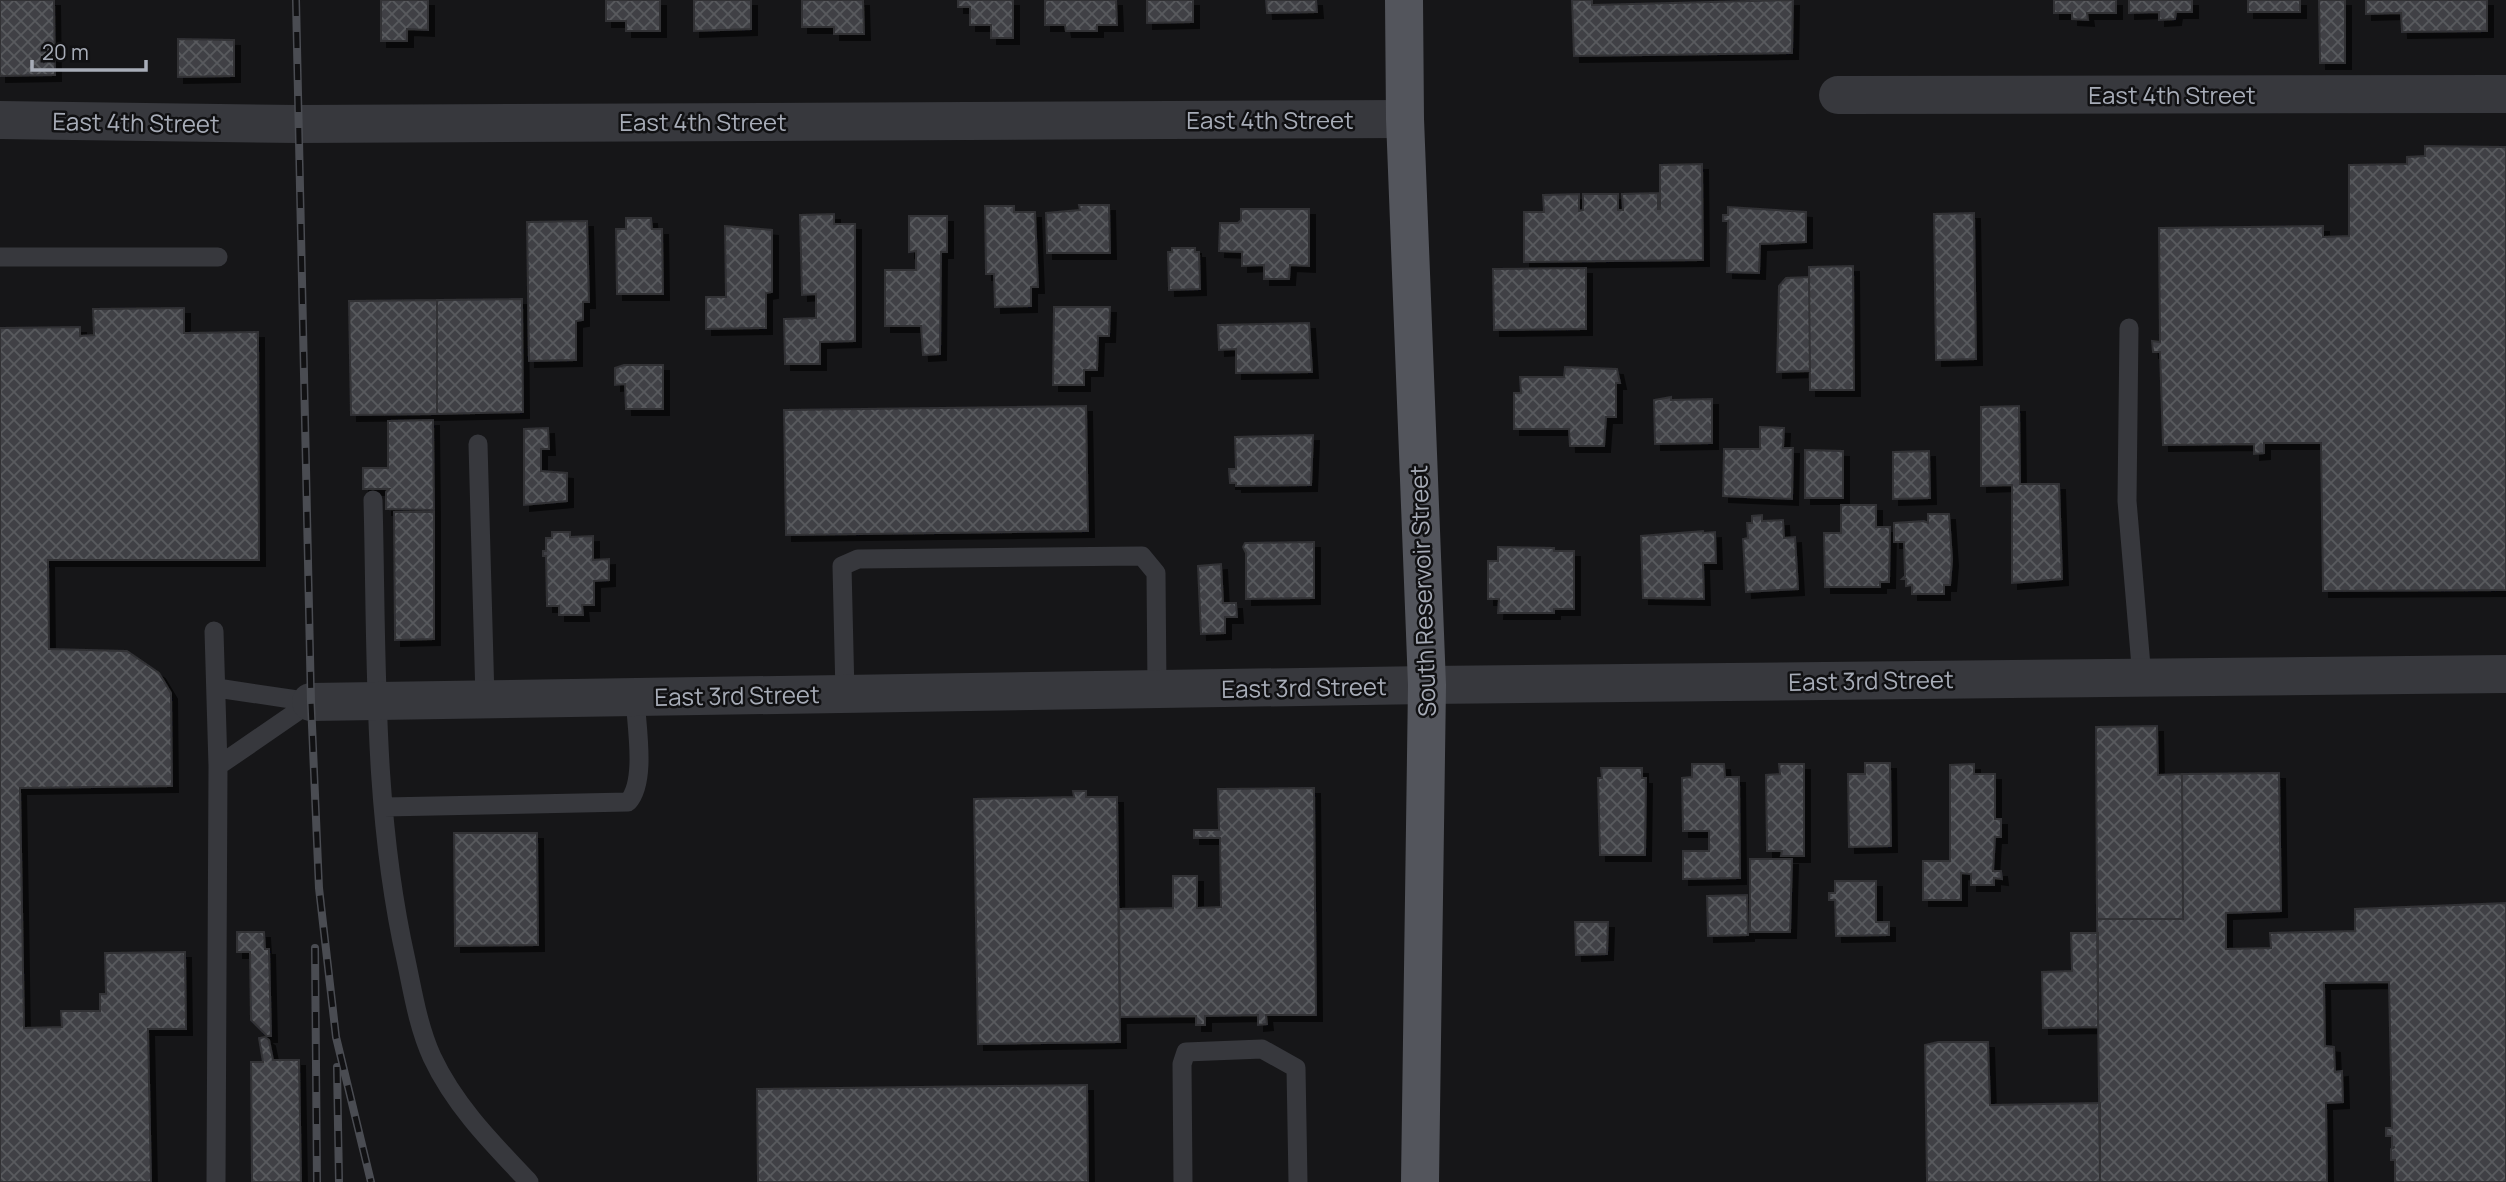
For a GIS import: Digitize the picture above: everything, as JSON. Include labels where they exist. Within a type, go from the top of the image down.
[{"type":"main road","name":"South Reservoir Street","points":[[1404,0],[1405,119],[1427,685],[1420,1182]]},
{"type":"street","name":"East 4th Street","points":[[1838,95],[2506,94]]},
{"type":"street","name":"East 4th Street","points":[[0,120],[297,124],[1405,119]]},
{"type":"street","name":"East 3rd Street","points":[[312,702],[1427,685],[2506,674]]},
{"type":"lane","points":[[0,257],[218,257]]},
{"type":"lane","points":[[2129,328],[2127,501],[2142,678]]},
{"type":"lane","points":[[478,444],[485,699]]},
{"type":"lane","points":[[373,500],[384,807],[395,910],[422,1032],[433,1059],[470,1120],[529,1182]]},
{"type":"lane","points":[[845,694],[842,566],[858,559],[1142,556],[1156,573],[1157,689]]},
{"type":"lane","points":[[214,631],[218,766],[216,1182]]},
{"type":"lane","points":[[217,688],[312,702]]},
{"type":"lane","points":[[384,807],[628,802],[637,792],[639,776],[635,696]]},
{"type":"lane","points":[[218,766],[312,702]]},
{"type":"lane","points":[[1183,1182],[1182,1064],[1186,1052],[1262,1049],[1296,1068],[1298,1182]]},
{"type":"building","points":[[0,0],[54,0],[55,75],[0,76]]},
{"type":"building","points":[[381,0],[428,0],[428,30],[407,29],[407,41],[381,41]]},
{"type":"building","points":[[606,0],[660,0],[660,31],[626,31],[626,21],[606,21]]},
{"type":"building","points":[[694,0],[751,0],[751,29],[694,31]]},
{"type":"building","points":[[802,0],[863,0],[864,34],[834,34],[834,27],[802,27]]},
{"type":"building","points":[[958,0],[1013,0],[1013,38],[991,38],[991,25],[970,25],[970,7],[958,7]]},
{"type":"building","points":[[1045,0],[1116,0],[1117,25],[1097,25],[1097,31],[1066,31],[1065,25],[1045,25]]},
{"type":"building","points":[[1147,0],[1193,0],[1193,22],[1147,23]]},
{"type":"building","points":[[1266,0],[1316,0],[1317,12],[1267,13]]},
{"type":"building","points":[[1572,0],[1592,0],[1592,5],[1793,0],[1792,53],[1574,56]]},
{"type":"building","points":[[2054,0],[2116,0],[2116,13],[2087,13],[2088,20],[2072,19],[2072,13],[2054,13]]},
{"type":"building","points":[[2129,0],[2192,0],[2192,12],[2176,12],[2175,19],[2159,20],[2159,12],[2129,13]]},
{"type":"building","points":[[2248,0],[2300,0],[2300,12],[2248,12]]},
{"type":"building","points":[[2319,0],[2345,0],[2345,63],[2320,63]]},
{"type":"building","points":[[2366,0],[2487,0],[2487,31],[2402,32],[2401,13],[2366,14]]},
{"type":"building","points":[[178,39],[234,40],[234,76],[178,77]]},
{"type":"building","points":[[2425,146],[2506,147],[2506,590],[2323,591],[2321,443],[2264,443],[2264,453],[2254,454],[2254,444],[2163,445],[2160,352],[2153,352],[2152,341],[2160,342],[2159,228],[2323,226],[2323,237],[2349,236],[2349,165],[2407,164],[2407,157],[2425,156]]},
{"type":"building","points":[[1702,164],[1703,260],[1524,262],[1524,212],[1544,212],[1543,195],[1579,194],[1579,211],[1583,210],[1583,194],[1618,194],[1618,210],[1623,210],[1622,194],[1658,193],[1660,209],[1660,165]]},
{"type":"building","points":[[1079,205],[1109,205],[1110,253],[1047,253],[1046,213],[1080,210]]},
{"type":"building","points":[[985,206],[1014,206],[1014,212],[1035,212],[1038,287],[1031,287],[1031,306],[995,307],[994,274],[986,274]]},
{"type":"building","points":[[1728,207],[1806,212],[1806,242],[1760,244],[1759,273],[1727,272],[1728,221],[1723,221],[1723,215],[1728,215]]},
{"type":"building","points":[[1241,209],[1309,209],[1309,266],[1290,265],[1289,279],[1264,279],[1264,265],[1242,266],[1242,252],[1219,251],[1220,223],[1238,223],[1241,220]]},
{"type":"building","points":[[1974,213],[1976,359],[1936,360],[1934,214]]},
{"type":"building","points":[[834,214],[834,224],[855,224],[855,341],[820,342],[820,364],[785,364],[784,319],[816,318],[816,294],[802,295],[800,215]]},
{"type":"building","points":[[909,216],[947,216],[947,252],[941,252],[940,354],[923,355],[921,326],[885,326],[885,270],[916,270],[916,251],[909,252]]},
{"type":"building","points":[[626,218],[651,218],[652,229],[662,229],[663,294],[617,294],[616,229],[626,229]]},
{"type":"building","points":[[587,221],[589,302],[583,302],[583,320],[576,321],[576,360],[529,361],[527,222]]},
{"type":"building","points":[[725,226],[772,230],[772,292],[766,293],[766,328],[706,329],[706,297],[726,297]]},
{"type":"building","points":[[1172,248],[1195,248],[1195,252],[1199,252],[1200,289],[1169,290],[1168,252],[1172,252]]},
{"type":"building","points":[[1853,266],[1854,390],[1810,390],[1809,267]]},
{"type":"building","points":[[1586,268],[1586,329],[1494,330],[1493,269]]},
{"type":"building","points":[[1809,277],[1810,371],[1777,372],[1779,286],[1786,278]]},
{"type":"building","points":[[522,299],[523,412],[437,414],[437,300]]},
{"type":"building","points":[[437,300],[437,414],[351,415],[349,301]]},
{"type":"building","points":[[1054,307],[1110,307],[1109,336],[1098,336],[1097,370],[1084,370],[1084,385],[1053,385]]},
{"type":"building","points":[[184,308],[184,333],[258,332],[259,560],[48,560],[49,649],[127,651],[159,673],[171,693],[172,786],[20,788],[24,1028],[62,1027],[61,1011],[100,1011],[100,994],[106,994],[105,953],[185,952],[186,1029],[148,1029],[151,1182],[0,1182],[0,328],[80,327],[80,336],[94,335],[93,309]]},
{"type":"building","points":[[1309,323],[1312,372],[1236,373],[1236,349],[1219,350],[1218,325]]},
{"type":"building","points":[[624,365],[663,365],[663,409],[626,409],[625,384],[615,385],[615,368]]},
{"type":"building","points":[[1565,367],[1617,369],[1620,383],[1616,383],[1616,417],[1606,417],[1604,446],[1570,446],[1569,429],[1514,429],[1514,393],[1521,393],[1520,377],[1564,377]]},
{"type":"building","points":[[1671,397],[1671,400],[1712,399],[1712,443],[1655,444],[1654,400]]},
{"type":"building","points":[[1086,406],[1088,531],[786,535],[784,410]]},
{"type":"building","points":[[2019,406],[2020,484],[2059,484],[2062,579],[2012,583],[2012,485],[1981,486],[1981,407]]},
{"type":"building","points":[[433,420],[434,510],[386,509],[386,492],[389,489],[363,489],[363,468],[388,468],[388,421]]},
{"type":"building","points":[[1760,427],[1784,428],[1783,448],[1793,448],[1792,499],[1723,496],[1724,449],[1760,449]]},
{"type":"building","points":[[548,428],[549,449],[541,449],[541,471],[567,473],[567,501],[524,505],[524,429]]},
{"type":"building","points":[[1313,435],[1311,485],[1236,486],[1236,483],[1230,483],[1229,469],[1236,469],[1235,437]]},
{"type":"building","points":[[1805,450],[1843,451],[1843,498],[1805,498]]},
{"type":"building","points":[[1929,451],[1930,498],[1893,499],[1893,452]]},
{"type":"building","points":[[1841,505],[1876,505],[1876,527],[1890,527],[1889,582],[1880,582],[1880,587],[1825,587],[1824,533],[1841,533]]},
{"type":"building","points":[[394,512],[434,512],[434,639],[395,640]]},
{"type":"building","points":[[1928,514],[1949,514],[1952,560],[1950,585],[1944,585],[1944,594],[1912,594],[1912,585],[1906,586],[1906,579],[1902,579],[1905,576],[1904,542],[1894,542],[1894,523],[1928,523]]},
{"type":"building","points":[[1762,515],[1762,521],[1783,520],[1784,538],[1795,537],[1798,589],[1746,592],[1743,539],[1748,538],[1747,523],[1752,523],[1752,516]]},
{"type":"building","points":[[552,532],[570,532],[570,537],[593,536],[593,560],[609,559],[609,580],[594,581],[594,605],[582,605],[583,615],[559,615],[559,606],[547,606],[546,556],[543,556],[543,551],[546,551],[546,538],[552,538]]},
{"type":"building","points":[[1715,532],[1716,563],[1703,563],[1704,599],[1643,598],[1641,536]]},
{"type":"building","points":[[1314,542],[1314,598],[1246,599],[1245,543]]},
{"type":"building","points":[[1498,547],[1574,551],[1574,609],[1554,609],[1554,613],[1498,613],[1499,599],[1488,599],[1488,561],[1498,561]]},
{"type":"building","points":[[1221,564],[1223,603],[1236,603],[1237,617],[1225,617],[1225,633],[1201,634],[1198,566]]},
{"type":"building","points":[[2157,726],[2158,775],[2182,774],[2183,919],[2097,919],[2096,727]]},
{"type":"building","points":[[1865,763],[1890,763],[1891,846],[1849,847],[1848,774],[1865,774]]},
{"type":"building","points":[[1692,764],[1724,764],[1725,777],[1739,777],[1740,878],[1683,879],[1683,851],[1709,851],[1709,831],[1683,831],[1682,778],[1692,777]]},
{"type":"building","points":[[1779,764],[1804,764],[1804,856],[1781,856],[1782,851],[1767,851],[1766,775],[1780,774]]},
{"type":"building","points":[[1974,764],[1974,774],[1995,774],[1995,819],[2001,819],[2001,837],[1995,837],[1993,871],[2001,871],[2002,879],[1994,878],[1994,885],[1971,885],[1971,874],[1961,873],[1961,900],[1923,900],[1923,861],[1950,861],[1950,765]]},
{"type":"building","points":[[1601,768],[1642,768],[1642,778],[1646,778],[1645,855],[1600,855],[1598,778],[1602,778]]},
{"type":"building","points":[[2279,773],[2281,911],[2226,913],[2226,949],[2271,948],[2270,933],[2355,931],[2355,909],[2506,903],[2506,1182],[2395,1182],[2395,1160],[2391,1160],[2391,1149],[2395,1147],[2392,1147],[2392,1136],[2386,1136],[2386,1128],[2392,1128],[2389,982],[2324,983],[2325,1046],[2334,1047],[2335,1072],[2342,1071],[2343,1102],[2326,1103],[2327,1182],[2100,1182],[2097,919],[2183,919],[2182,774]]},
{"type":"building","points":[[1314,788],[1316,1015],[1266,1015],[1267,1024],[1258,1025],[1258,1015],[1205,1016],[1205,1025],[1196,1025],[1196,1016],[1120,1017],[1119,909],[1173,908],[1173,876],[1197,876],[1197,908],[1221,907],[1220,838],[1194,838],[1194,830],[1219,830],[1218,789]]},
{"type":"building","points":[[1073,791],[1086,791],[1086,797],[1117,797],[1120,1042],[978,1044],[974,799],[1074,797]]},
{"type":"building","points":[[454,833],[537,833],[538,945],[455,946]]},
{"type":"building","points":[[1750,859],[1792,859],[1790,932],[1750,932]]},
{"type":"building","points":[[1835,881],[1876,881],[1876,922],[1889,922],[1889,935],[1836,936],[1835,900],[1829,900],[1829,893],[1835,893]]},
{"type":"building","points":[[1747,895],[1748,935],[1708,936],[1707,896]]},
{"type":"building","points":[[1575,922],[1608,922],[1607,954],[1576,955]]},
{"type":"building","points":[[237,932],[264,932],[265,949],[269,949],[271,1036],[267,1036],[251,1020],[250,952],[237,952]]},
{"type":"building","points":[[2071,933],[2098,933],[2098,1027],[2043,1028],[2042,972],[2072,971]]},
{"type":"building","points":[[265,1037],[269,1040],[273,1060],[299,1060],[301,1182],[252,1182],[251,1062],[263,1062],[259,1038]]},
{"type":"building","points":[[1938,1042],[1988,1042],[1990,1105],[2100,1103],[2100,1182],[1927,1182],[1925,1045]]},
{"type":"building","points":[[1087,1085],[1088,1182],[758,1182],[757,1089]]},
{"type":"railway","points":[[296,0],[311,702],[319,888],[336,1037],[371,1182]]},
{"type":"railway","points":[[315,948],[317,1182]]},
{"type":"railway","points":[[337,1067],[339,1182]]}]
